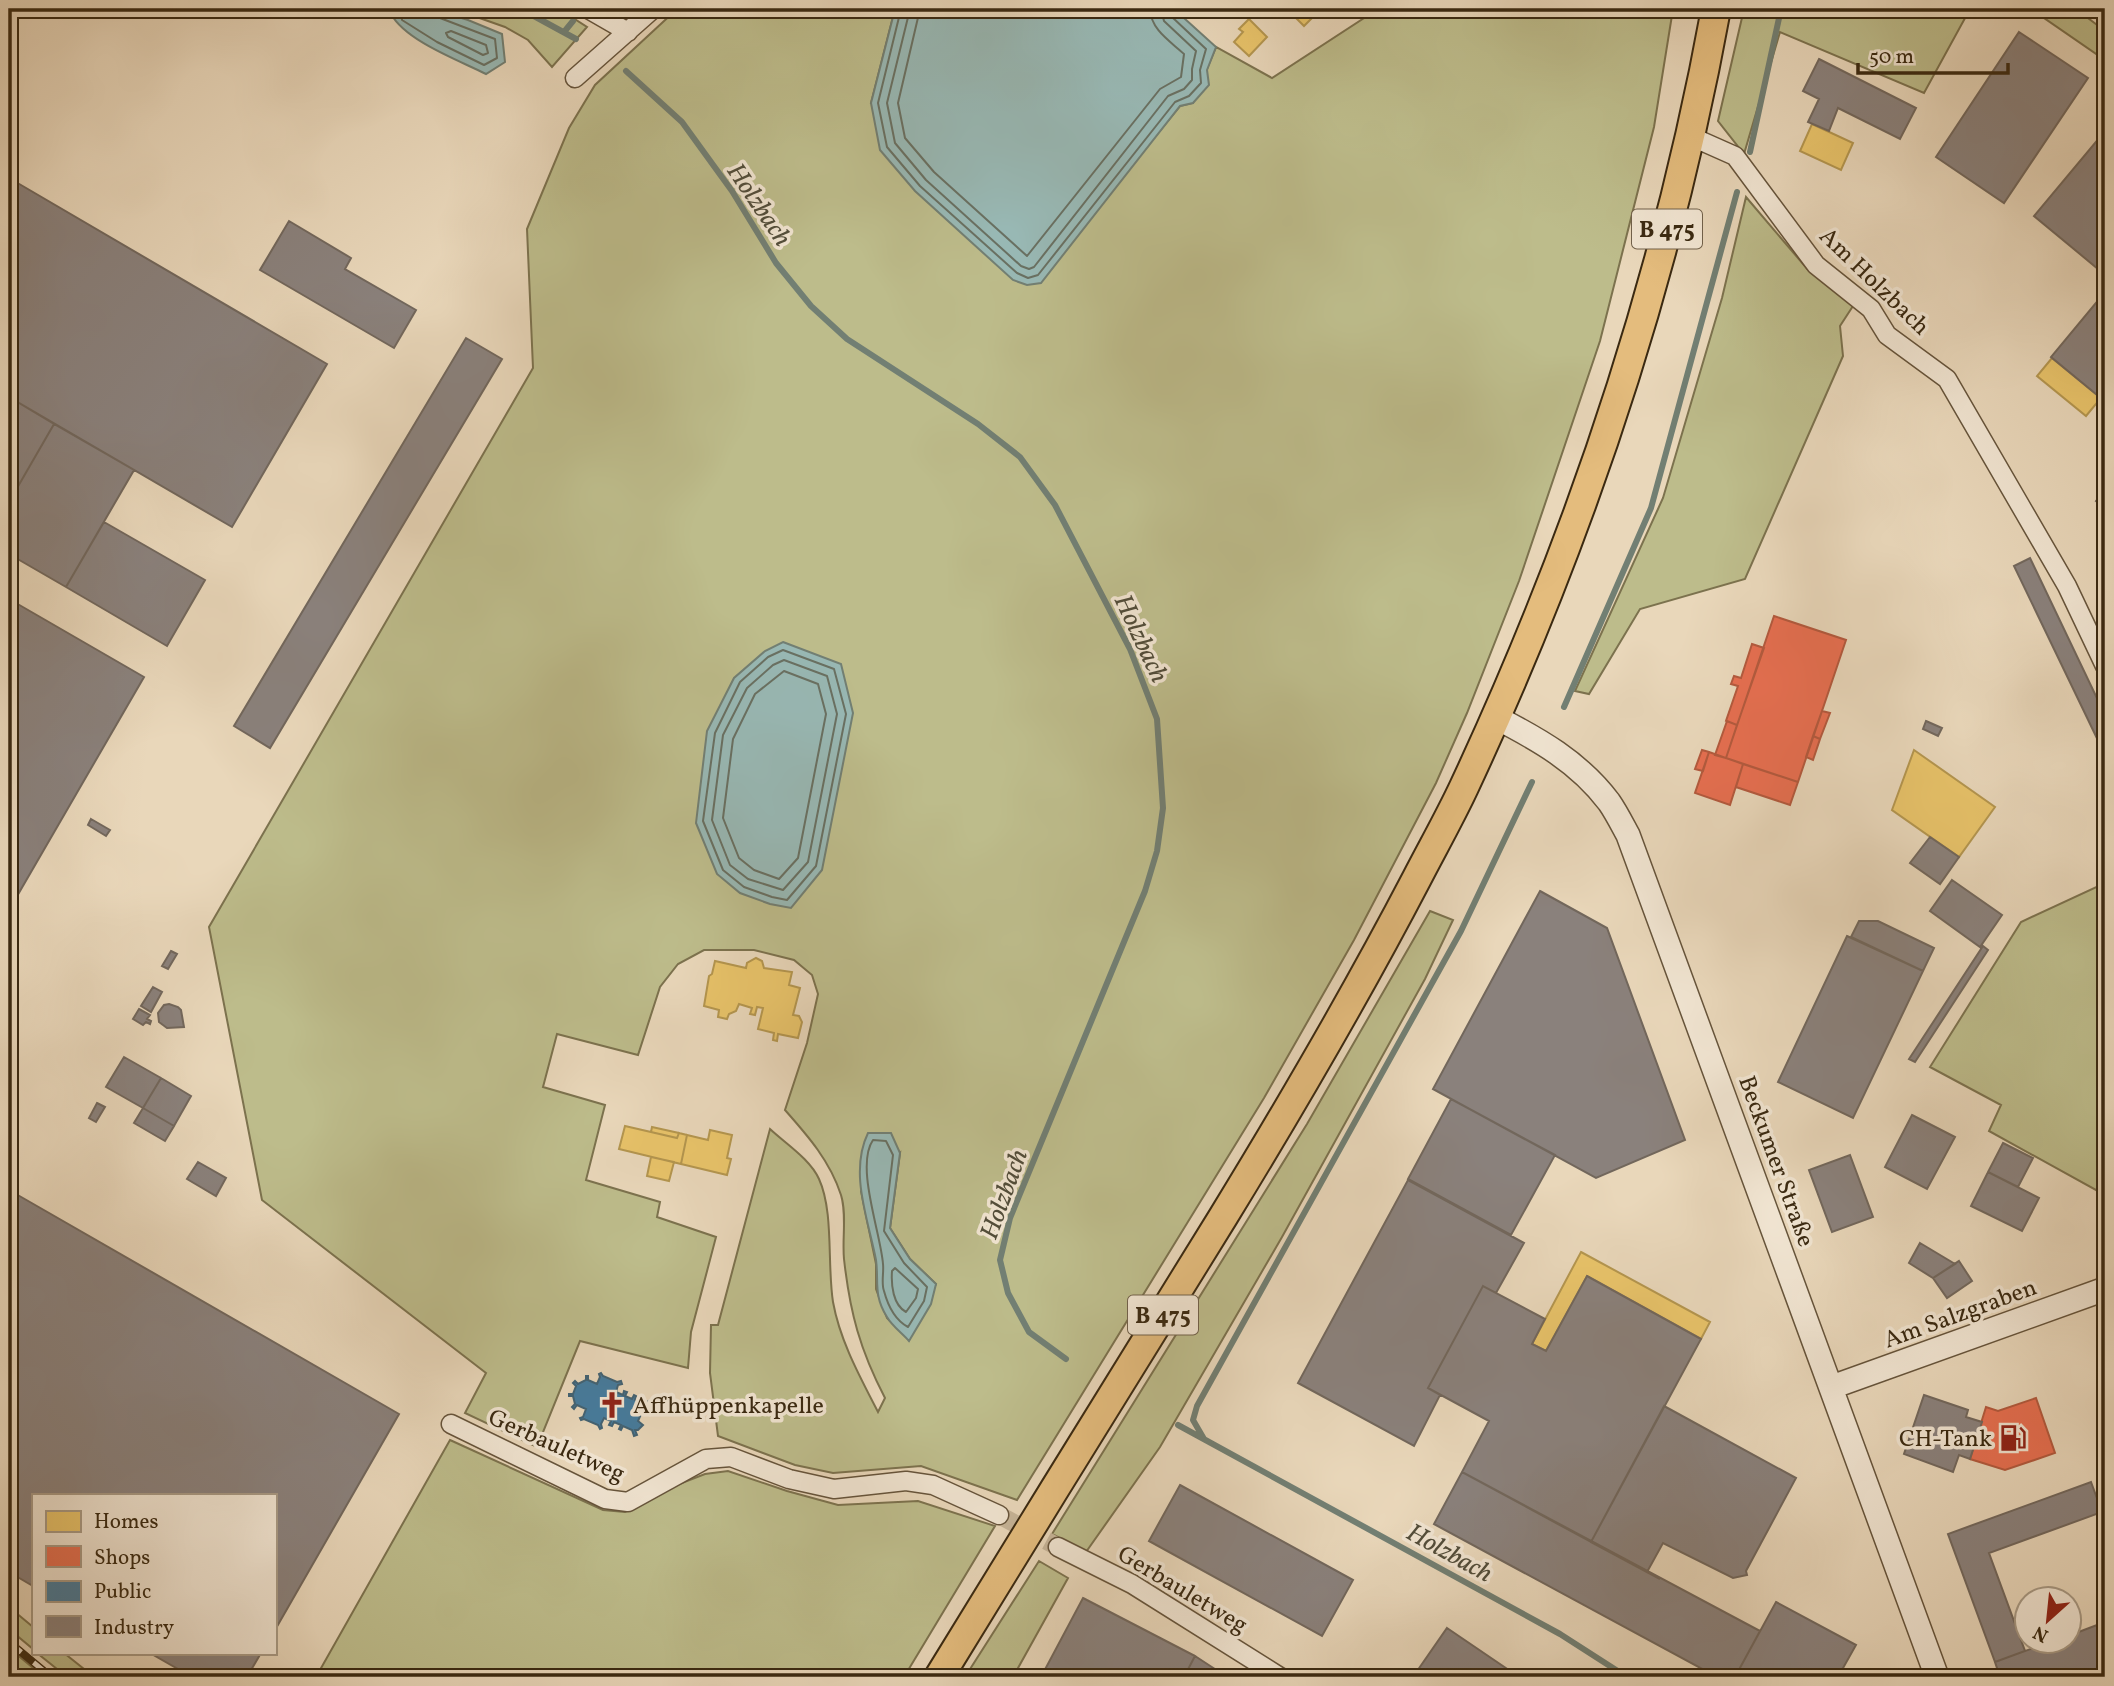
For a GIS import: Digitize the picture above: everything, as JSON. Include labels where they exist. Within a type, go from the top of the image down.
[{"type":"main road","name":"B 475","points":[[939,1677],[1288,1110],[1380,949],[1462,790],[1548,593],[1633,353],[1690,136],[1716,9]]},
{"type":"street","points":[[588,9],[628,32]]},
{"type":"street","points":[[575,78],[653,9]]},
{"type":"street","name":"Am Holzbach","points":[[1690,136],[1735,156],[1816,265],[1871,309],[1887,335],[1947,379],[2067,586],[2105,666]]},
{"type":"street","name":"Beckumer Straße","points":[[1495,717],[1536,738],[1585,775],[1610,803],[1628,835],[1937,1677]]},
{"type":"street","name":"Am Salzgraben","points":[[1832,1387],[2105,1289]]},
{"type":"street","name":"Gerbauletweg","points":[[451,1424],[605,1499],[628,1502],[706,1459],[731,1457],[789,1479],[834,1489],[906,1481],[933,1485],[999,1515]]},
{"type":"street","name":"Gerbauletweg","points":[[1058,1547],[1132,1584],[1280,1677]]},
{"type":"shaded area","points":[[454,9],[559,9],[587,27],[552,67],[528,40],[505,27]]},
{"type":"shaded area","points":[[677,9],[895,9],[871,103],[1113,188],[1180,106],[1193,103],[1216,47],[1272,78],[1378,9],[1673,9],[1654,127],[1600,341],[1519,581],[1467,713],[1436,783],[1354,940],[1264,1098],[1017,1500],[921,1466],[833,1473],[795,1465],[718,1436],[710,1373],[711,1325],[718,1325],[770,1129],[804,1158],[819,1179],[827,1207],[831,1287],[840,1331],[878,1412],[885,1398],[869,1364],[849,1297],[841,1195],[825,1160],[785,1110],[807,1043],[818,994],[812,975],[794,960],[754,950],[704,950],[678,964],[660,987],[638,1055],[557,1034],[543,1087],[605,1105],[586,1180],[660,1202],[657,1217],[716,1237],[691,1332],[688,1368],[580,1341],[537,1447],[465,1413],[486,1373],[262,1200],[209,927],[533,368],[527,229],[569,128],[595,85]],"holes":[[[900,1153],[890,1228],[910,1259],[936,1284],[909,1340],[887,1318],[876,1289],[876,1264],[861,1191]]]},
{"type":"shaded area","points":[[1744,9],[1970,9],[1924,93],[1780,32],[1744,154],[1718,121]]},
{"type":"shaded area","points":[[2031,9],[2076,9],[2105,31],[2105,60]]},
{"type":"shaded area","points":[[1746,197],[1809,271],[1853,306],[1840,326],[1843,356],[1745,579],[1640,609],[1589,694],[1575,691],[1663,498],[1722,298]]},
{"type":"shaded area","points":[[2105,883],[2105,1195],[1989,1131],[2001,1105],[1930,1067],[2021,922]]},
{"type":"shaded area","points":[[1430,911],[1453,920],[1425,979],[1282,1237],[1160,1447],[1086,1552],[1052,1534],[1307,1124]]},
{"type":"shaded area","points":[[450,1440],[603,1510],[625,1512],[674,1486],[705,1474],[728,1471],[838,1505],[918,1501],[995,1526],[904,1677],[316,1677]]},
{"type":"shaded area","points":[[1039,1561],[1068,1578],[1013,1677],[965,1677]]},
{"type":"shaded area","points":[[9,1607],[32,1626],[32,1648],[9,1629]]},
{"type":"shaded area","points":[[9,1648],[44,1677],[29,1677],[9,1661]]},
{"type":"shaded area","points":[[38,1654],[65,1654],[94,1677],[67,1677]]},
{"type":"water","points":[[396,9],[432,9],[502,34],[505,62],[486,74],[448,56],[420,41],[398,24],[391,14]]},
{"type":"water","points":[[895,9],[1174,9],[1216,47],[1207,70],[1209,85],[1193,103],[1180,106],[1041,283],[1027,285],[1013,280],[915,191],[880,150],[871,103]]},
{"type":"water","points":[[783,642],[841,664],[853,713],[822,870],[791,908],[740,893],[717,874],[696,823],[707,731],[734,678],[765,651]]},
{"type":"water","points":[[868,1133],[891,1133],[900,1153],[890,1228],[910,1259],[936,1284],[931,1304],[909,1341],[889,1320],[878,1295],[876,1260],[860,1180],[860,1164]]},
{"type":"building: Homes","points":[[1287,9],[1321,9],[1304,26]]},
{"type":"building: Homes","points":[[1249,19],[1267,37],[1249,56],[1234,42],[1243,32],[1239,29]]},
{"type":"building: Homes","points":[[1812,124],[1853,143],[1841,170],[1800,151]]},
{"type":"building: Homes","points":[[2052,358],[2101,398],[2086,416],[2037,376]]},
{"type":"building: Homes","points":[[1914,750],[1995,807],[1959,857],[1892,810]]},
{"type":"building: Homes","points":[[756,958],[762,961],[764,968],[792,972],[789,985],[800,988],[793,1015],[799,1016],[802,1022],[798,1038],[778,1034],[777,1041],[773,1040],[774,1033],[758,1029],[763,1008],[757,1007],[755,1015],[750,1014],[752,1008],[739,1004],[727,1019],[718,1017],[719,1010],[704,1006],[709,976],[715,961],[746,968],[747,963]]},
{"type":"building: Homes","points":[[625,1126],[677,1138],[679,1133],[687,1135],[681,1164],[619,1149]]},
{"type":"building: Homes","points":[[652,1127],[679,1133],[677,1138],[651,1132]]},
{"type":"building: Homes","points":[[710,1130],[732,1135],[727,1158],[731,1159],[727,1175],[681,1164],[687,1135],[708,1140]]},
{"type":"building: Homes","points":[[651,1157],[674,1162],[669,1181],[647,1176]]},
{"type":"building: Homes","points":[[1581,1252],[1710,1322],[1701,1339],[1587,1276],[1546,1351],[1532,1344]]},
{"type":"building: Shops","points":[[1774,616],[1846,640],[1798,782],[1726,758]]},
{"type":"building: Shops","points":[[1752,644],[1764,648],[1737,725],[1726,721],[1738,686],[1731,684],[1734,676],[1741,678]]},
{"type":"building: Shops","points":[[1822,711],[1830,713],[1820,739],[1813,736]]},
{"type":"building: Shops","points":[[1727,721],[1737,725],[1726,758],[1715,755]]},
{"type":"building: Shops","points":[[1813,736],[1820,739],[1813,760],[1806,757]]},
{"type":"building: Shops","points":[[1702,750],[1709,752],[1703,771],[1695,769]]},
{"type":"building: Shops","points":[[1709,752],[1743,764],[1730,805],[1695,793]]},
{"type":"building: Shops","points":[[1743,764],[1798,782],[1790,805],[1736,787]]},
{"type":"building: Shops","name":"CH-Tank","points":[[2036,1398],[2055,1453],[2005,1470],[1970,1459],[1986,1407],[1998,1411]]},
{"type":"building: Public","name":"Affhüppenkapelle","points":[[601,1373],[617,1382],[621,1381],[622,1384],[618,1385],[616,1392],[623,1395],[624,1391],[627,1392],[625,1396],[632,1399],[634,1395],[635,1400],[643,1404],[649,1401],[650,1404],[642,1410],[648,1413],[647,1415],[641,1414],[638,1421],[643,1425],[635,1430],[637,1435],[634,1436],[632,1430],[623,1426],[619,1429],[621,1425],[614,1422],[612,1426],[609,1425],[611,1421],[604,1418],[600,1429],[598,1425],[581,1420],[586,1409],[577,1405],[574,1409],[572,1407],[575,1404],[573,1396],[569,1394],[573,1394],[576,1386],[573,1383],[575,1381],[578,1384],[588,1376],[588,1380],[597,1384]]},
{"type":"building: Industry","points":[[2019,32],[2088,78],[2004,203],[1936,157]]},
{"type":"building: Industry","points":[[1819,59],[1916,108],[1900,139],[1838,108],[1829,131],[1808,122],[1819,99],[1803,91]]},
{"type":"building: Industry","points":[[2105,131],[2105,260],[2098,269],[2034,216]]},
{"type":"building: Industry","points":[[9,178],[327,364],[232,527],[9,397]]},
{"type":"building: Industry","points":[[289,221],[351,258],[345,269],[416,310],[394,348],[260,270]]},
{"type":"building: Industry","points":[[2105,292],[2105,395],[2102,399],[2051,357]]},
{"type":"building: Industry","points":[[466,338],[502,359],[270,748],[234,726]]},
{"type":"building: Industry","points":[[9,397],[54,424],[9,502]]},
{"type":"building: Industry","points":[[54,424],[134,470],[66,587],[9,554],[9,502]]},
{"type":"building: Industry","points":[[2105,490],[2105,508],[2096,501]]},
{"type":"building: Industry","points":[[104,522],[205,580],[167,646],[66,587]]},
{"type":"building: Industry","points":[[2030,558],[2105,715],[2105,755],[2014,566]]},
{"type":"building: Industry","points":[[9,599],[144,677],[9,910]]},
{"type":"building: Industry","points":[[1926,721],[1942,728],[1938,736],[1923,729]]},
{"type":"building: Industry","points":[[91,819],[110,830],[106,836],[88,825]]},
{"type":"building: Industry","points":[[1930,837],[1959,857],[1940,884],[1910,863]]},
{"type":"building: Industry","points":[[1952,880],[2002,915],[1980,947],[1930,911]]},
{"type":"building: Industry","points":[[1540,891],[1607,928],[1685,1140],[1596,1178],[1433,1089]]},
{"type":"building: Industry","points":[[1859,921],[1878,921],[1934,948],[1923,971],[1851,937]]},
{"type":"building: Industry","points":[[1847,936],[1923,971],[1853,1118],[1778,1082]]},
{"type":"building: Industry","points":[[1983,946],[1988,950],[1915,1062],[1909,1059]]},
{"type":"building: Industry","points":[[171,951],[177,954],[168,969],[162,966]]},
{"type":"building: Industry","points":[[153,987],[162,992],[151,1012],[141,1006]]},
{"type":"building: Industry","points":[[169,1004],[181,1010],[184,1027],[167,1028],[159,1022],[158,1013],[164,1005]]},
{"type":"building: Industry","points":[[139,1009],[150,1015],[147,1019],[151,1021],[150,1024],[146,1022],[143,1025],[133,1019]]},
{"type":"building: Industry","points":[[124,1057],[161,1078],[143,1108],[106,1087]]},
{"type":"building: Industry","points":[[161,1078],[191,1096],[174,1126],[143,1108]]},
{"type":"building: Industry","points":[[1451,1099],[1555,1155],[1511,1235],[1408,1179]]},
{"type":"building: Industry","points":[[97,1103],[105,1107],[96,1122],[89,1118]]},
{"type":"building: Industry","points":[[143,1108],[174,1126],[165,1141],[134,1123]]},
{"type":"building: Industry","points":[[1912,1115],[1955,1137],[1927,1189],[1885,1167]]},
{"type":"building: Industry","points":[[2003,1143],[2033,1158],[2018,1187],[1988,1172]]},
{"type":"building: Industry","points":[[1850,1155],[1873,1217],[1832,1232],[1809,1170]]},
{"type":"building: Industry","points":[[198,1162],[226,1178],[216,1196],[187,1179]]},
{"type":"building: Industry","points":[[1988,1172],[2039,1198],[2022,1231],[1971,1206]]},
{"type":"building: Industry","points":[[1408,1180],[1524,1243],[1496,1293],[1483,1286],[1428,1388],[1440,1395],[1414,1446],[1298,1383]]},
{"type":"building: Industry","points":[[9,1190],[399,1414],[276,1628],[276,1494],[32,1494],[32,1585],[9,1572]]},
{"type":"building: Industry","points":[[1920,1243],[1955,1264],[1933,1278],[1909,1263]]},
{"type":"building: Industry","points":[[1959,1261],[1972,1281],[1947,1298],[1933,1278]]},
{"type":"building: Industry","points":[[1587,1276],[1701,1339],[1591,1542],[1462,1472],[1489,1421],[1428,1388],[1483,1286],[1545,1319],[1532,1344],[1546,1351]]},
{"type":"building: Industry","points":[[1924,1395],[1968,1410],[1966,1417],[1982,1422],[1970,1459],[1959,1455],[1953,1472],[1904,1454]]},
{"type":"building: Industry","points":[[1664,1406],[1796,1478],[1746,1571],[1747,1575],[1733,1578],[1663,1543],[1647,1572],[1660,1579],[1591,1542]]},
{"type":"building: Industry","points":[[1462,1472],[1760,1631],[1735,1677],[1717,1677],[1434,1524]]},
{"type":"building: Industry","points":[[2091,1482],[2102,1512],[1989,1553],[2012,1616],[2012,1654],[2017,1654],[1995,1662],[1948,1534]]},
{"type":"building: Industry","points":[[1180,1485],[1353,1580],[1322,1636],[1149,1541]]},
{"type":"building: Industry","points":[[1083,1598],[1195,1656],[1184,1677],[1041,1677]]},
{"type":"building: Industry","points":[[1776,1602],[1856,1645],[1838,1677],[1735,1677]]},
{"type":"building: Industry","points":[[2105,1622],[2105,1677],[2000,1677],[1995,1662],[2017,1654],[2082,1654],[2082,1631]]},
{"type":"building: Industry","points":[[1447,1628],[1519,1677],[1413,1677]]},
{"type":"building: Industry","points":[[152,1654],[260,1654],[247,1677],[192,1677]]},
{"type":"building: Industry","points":[[1195,1656],[1227,1677],[1184,1677]]},
{"type":"waterway","name":"Holzbach","points":[[521,9],[576,39]]},
{"type":"waterway","points":[[1750,152],[1781,9]]},
{"type":"waterway","points":[[1966,9],[1981,16],[2008,13]]},
{"type":"waterway","points":[[564,32],[573,21]]},
{"type":"waterway","name":"Holzbach","points":[[626,71],[682,122],[732,191],[776,263],[811,306],[847,339],[978,424],[1020,457],[1055,505],[1130,649],[1157,719],[1163,808],[1157,851],[1145,891],[1010,1218],[1000,1260],[1008,1293],[1029,1332],[1066,1359]]},
{"type":"waterway","points":[[1564,707],[1651,508],[1737,192]]},
{"type":"waterway","points":[[1204,1439],[1193,1420],[1197,1406],[1461,931],[1532,782]]},
{"type":"waterway","name":"Holzbach","points":[[1178,1425],[1560,1634],[1627,1677]]},
{"type":"tunnel","points":[[999,1515],[1058,1547]]},
{"type":"railway","points":[[9,1642],[51,1677]]},
{"type":"place","name":"Affhüppenkapelle","points":[[612,1405]]},
{"type":"place","name":"CH-Tank","points":[[2013,1438]]}]
